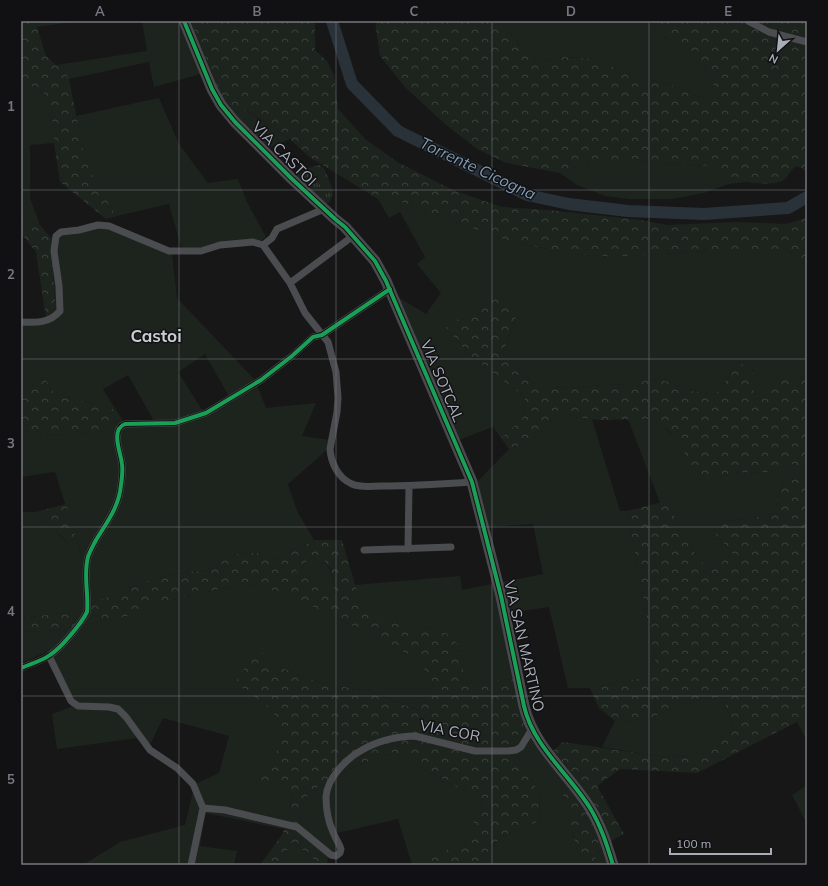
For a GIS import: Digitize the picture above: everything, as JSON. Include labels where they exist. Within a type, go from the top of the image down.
[{"type":"street","name":"VIA CASTOI","points":[[184,21],[212,89],[221,105],[240,126],[324,209],[345,227],[375,261],[390,289]]},
{"type":"street","points":[[748,21],[769,32],[807,42]]},
{"type":"street","points":[[263,245],[272,238],[277,229],[324,209]]},
{"type":"street","points":[[21,322],[46,321],[54,318],[60,311],[59,286],[54,251],[56,236],[61,232],[79,230],[98,225],[109,226],[169,251],[184,252],[200,251],[220,245],[253,242],[263,245],[290,283],[305,314],[328,342],[336,372],[337,405],[330,449],[331,460],[333,465],[345,479],[349,483],[358,486],[409,486],[472,482]]},
{"type":"street","points":[[290,283],[353,236]]},
{"type":"street","points":[[21,668],[50,656],[84,618],[87,612],[88,558],[114,512],[120,495],[123,470],[117,440],[119,428],[125,424],[175,423],[206,414],[261,380],[292,356],[313,337],[322,335],[390,289]]},
{"type":"street","name":"VIA SOTCAL","points":[[390,289],[472,482]]},
{"type":"street","name":"VIA SAN MARTINO","points":[[472,482],[501,596],[524,710],[532,729],[592,812],[604,835],[613,865]]},
{"type":"street","points":[[408,549],[409,486]]},
{"type":"street","points":[[364,550],[451,547]]},
{"type":"street","points":[[50,656],[71,701],[78,706],[113,708],[123,713],[150,750],[177,768],[193,784],[203,808],[191,865]]},
{"type":"street","name":"VIA COR","points":[[203,808],[225,810],[297,826],[331,855],[336,856],[340,854],[341,849],[333,834],[329,820],[326,795],[329,786],[339,770],[361,750],[398,737],[411,736],[475,751],[508,751],[516,750],[521,746],[532,729]]},
{"type":"green space","points":[[21,21],[35,21],[46,56],[66,74],[69,79],[85,160],[101,192],[117,216],[106,219],[60,182],[54,143],[52,110],[45,94],[21,80]]},
{"type":"green space","points":[[35,21],[81,21],[37,27]]},
{"type":"green space","points":[[142,21],[182,21],[208,72],[154,87],[149,62],[69,79],[66,74],[56,65],[147,51]]},
{"type":"green space","points":[[182,21],[315,21],[315,50],[327,61],[334,75],[338,109],[366,140],[399,163],[455,191],[502,207],[548,210],[640,220],[667,225],[736,222],[786,224],[807,218],[807,266],[788,251],[706,251],[615,257],[572,254],[505,240],[404,203],[378,199],[308,156],[290,139],[248,111],[228,111]]},
{"type":"green space","points":[[375,21],[499,21],[520,45],[539,59],[547,61],[563,57],[595,59],[639,78],[662,82],[685,90],[705,100],[714,88],[712,78],[697,62],[662,35],[647,21],[807,21],[807,171],[797,166],[782,181],[769,184],[751,183],[733,179],[720,172],[715,166],[660,164],[634,159],[617,163],[590,163],[560,173],[506,163],[477,149],[445,124],[406,88],[380,56]]},
{"type":"green space","points":[[499,21],[647,21],[662,35],[697,62],[712,78],[714,88],[705,100],[685,90],[662,82],[639,78],[595,59],[563,57],[547,61],[539,59],[520,45]]},
{"type":"green space","points":[[21,80],[45,94],[52,110],[54,143],[30,145],[30,198],[40,225],[25,222],[21,218]]},
{"type":"green space","points":[[159,98],[179,144],[208,183],[238,179],[247,202],[266,237],[257,244],[253,242],[182,250],[169,204],[117,216],[101,193],[85,160],[76,116]]},
{"type":"green space","points":[[228,111],[247,111],[290,139],[267,149]]},
{"type":"green space","points":[[634,159],[660,164],[715,166],[718,170],[734,179],[747,182],[729,184],[704,193],[672,199],[629,199],[605,196],[577,185],[560,173],[590,163],[617,163]]},
{"type":"green space","points":[[320,165],[324,168],[333,190],[330,202],[324,205],[294,173]]},
{"type":"green space","points":[[378,199],[404,203],[505,240],[572,254],[615,257],[706,251],[788,251],[807,266],[807,377],[796,378],[769,398],[753,399],[752,368],[736,362],[727,379],[715,395],[692,391],[657,378],[631,384],[569,388],[539,387],[503,354],[516,317],[454,322],[446,327],[468,354],[525,397],[523,418],[501,438],[493,427],[451,443],[393,294],[426,314],[441,293],[417,264],[425,257],[400,212],[389,218]]},
{"type":"green space","points":[[21,218],[25,222],[40,225],[51,238],[55,302],[57,306],[46,318],[36,252],[24,237],[21,237]]},
{"type":"green space","points":[[110,224],[172,254],[177,298],[255,380],[266,408],[316,403],[302,436],[330,440],[328,449],[288,484],[298,513],[314,540],[278,560],[257,553],[236,554],[207,570],[176,574],[143,582],[72,612],[21,618],[21,512],[36,512],[81,554],[55,472],[21,477],[21,430],[43,435],[95,433],[122,419],[124,422],[155,423],[128,375],[103,389],[116,410],[55,394],[45,379],[21,390],[21,319],[46,318],[57,306],[55,302],[51,238],[77,228]],"holes":[[[205,354],[232,402],[206,416],[178,372]]]},
{"type":"green space","points":[[495,293],[516,317],[503,354],[539,387],[569,388],[631,384],[657,378],[692,391],[715,395],[727,379],[736,362],[752,368],[754,399],[769,398],[771,386],[780,380],[807,377],[807,466],[789,464],[768,472],[732,473],[702,483],[679,444],[668,430],[648,419],[599,420],[575,417],[560,409],[542,431],[528,443],[509,449],[501,438],[523,418],[525,397],[468,354],[446,327]]},
{"type":"green space","points":[[45,379],[55,394],[116,410],[122,419],[96,433],[43,435],[21,430],[21,390]]},
{"type":"green space","points":[[560,409],[575,417],[592,419],[620,511],[627,511],[658,675],[590,688],[568,688],[549,607],[503,614],[516,679],[462,683],[464,664],[461,647],[446,633],[425,627],[409,627],[389,621],[365,608],[355,585],[460,576],[462,590],[543,574],[533,524],[486,527],[476,483],[509,449],[528,443],[542,431]]},
{"type":"green space","points":[[628,419],[647,419],[656,422],[665,428],[680,445],[702,483],[732,473],[768,472],[789,464],[807,466],[807,480],[784,478],[774,513],[750,519],[726,521],[713,531],[733,554],[711,570],[698,559],[666,502],[660,503]]},
{"type":"green space","points":[[784,478],[807,480],[807,708],[797,722],[697,773],[620,769],[597,786],[624,834],[614,839],[601,850],[593,865],[578,865],[578,854],[552,752],[563,742],[665,757],[694,756],[734,729],[723,697],[691,700],[641,722],[615,721],[599,708],[590,688],[658,675],[627,511],[666,501],[698,559],[711,570],[733,554],[713,531],[726,521],[750,519],[774,513]]},
{"type":"green space","points":[[66,504],[81,555],[36,512]]},
{"type":"green space","points":[[314,540],[342,540],[355,585],[365,608],[389,621],[409,627],[425,627],[446,633],[461,647],[464,664],[462,683],[516,679],[528,724],[514,752],[539,792],[540,821],[502,836],[476,865],[433,865],[431,858],[467,839],[482,801],[394,752],[349,769],[309,792],[300,816],[302,826],[328,853],[327,865],[321,865],[293,842],[276,865],[260,865],[282,835],[290,814],[292,791],[259,780],[282,742],[282,723],[266,705],[235,683],[258,648],[272,664],[320,683],[369,691],[420,711],[424,697],[434,685],[418,659],[329,614],[298,600],[257,585],[224,588],[159,603],[127,616],[61,630],[21,632],[21,618],[72,612],[143,582],[176,574],[207,570],[236,554],[257,553],[278,560]],"holes":[[[318,555],[323,559],[331,572],[335,594],[322,584],[296,571],[308,560]]]},
{"type":"green space","points":[[318,555],[323,559],[329,568],[335,595],[322,584],[296,571],[308,560]]},
{"type":"green space","points":[[257,585],[298,600],[329,614],[418,659],[434,685],[424,697],[421,711],[369,691],[320,683],[272,664],[258,649],[236,683],[266,705],[282,723],[282,742],[260,780],[292,790],[290,814],[284,829],[205,813],[200,846],[237,851],[234,865],[83,865],[120,842],[185,825],[195,784],[219,773],[229,736],[163,718],[147,751],[137,738],[57,749],[52,714],[71,707],[47,652],[21,663],[21,632],[61,630],[127,616],[159,603],[224,588]]},
{"type":"green space","points":[[723,697],[734,729],[694,756],[665,757],[602,747],[615,721],[641,722],[691,700]]},
{"type":"green space","points":[[807,708],[807,741],[797,722]]},
{"type":"green space","points":[[528,724],[552,752],[578,854],[578,865],[476,865],[502,836],[540,821],[539,792],[514,752]]},
{"type":"green space","points":[[394,752],[482,801],[467,839],[431,858],[433,865],[412,865],[398,819],[333,834],[340,853],[328,853],[302,826],[300,816],[309,792],[349,769]]},
{"type":"green space","points":[[807,785],[807,824],[792,795]]},
{"type":"green space","points":[[611,840],[617,865],[593,865],[594,858]]},
{"type":"green space","points":[[293,842],[321,865],[276,865]]},
{"type":"waterway","name":"Torrente Cicogna","points":[[332,21],[352,84],[398,131],[527,195],[569,204],[628,211],[704,214],[788,208],[807,197]]},
{"type":"cycle path","points":[[184,21],[212,89],[221,105],[235,122],[292,179],[345,227],[375,261],[386,281],[472,482],[501,596],[524,706],[529,720],[543,747],[582,795],[590,808],[601,829],[613,865]]},
{"type":"cycle path","points":[[21,668],[43,659],[55,652],[80,623],[87,612],[86,571],[88,557],[96,540],[112,514],[120,493],[122,469],[117,436],[121,427],[125,424],[175,423],[206,413],[261,380],[292,356],[313,337],[322,335],[390,289]]},
{"type":"district","name":"Castoi","points":[[156,336]]}]
